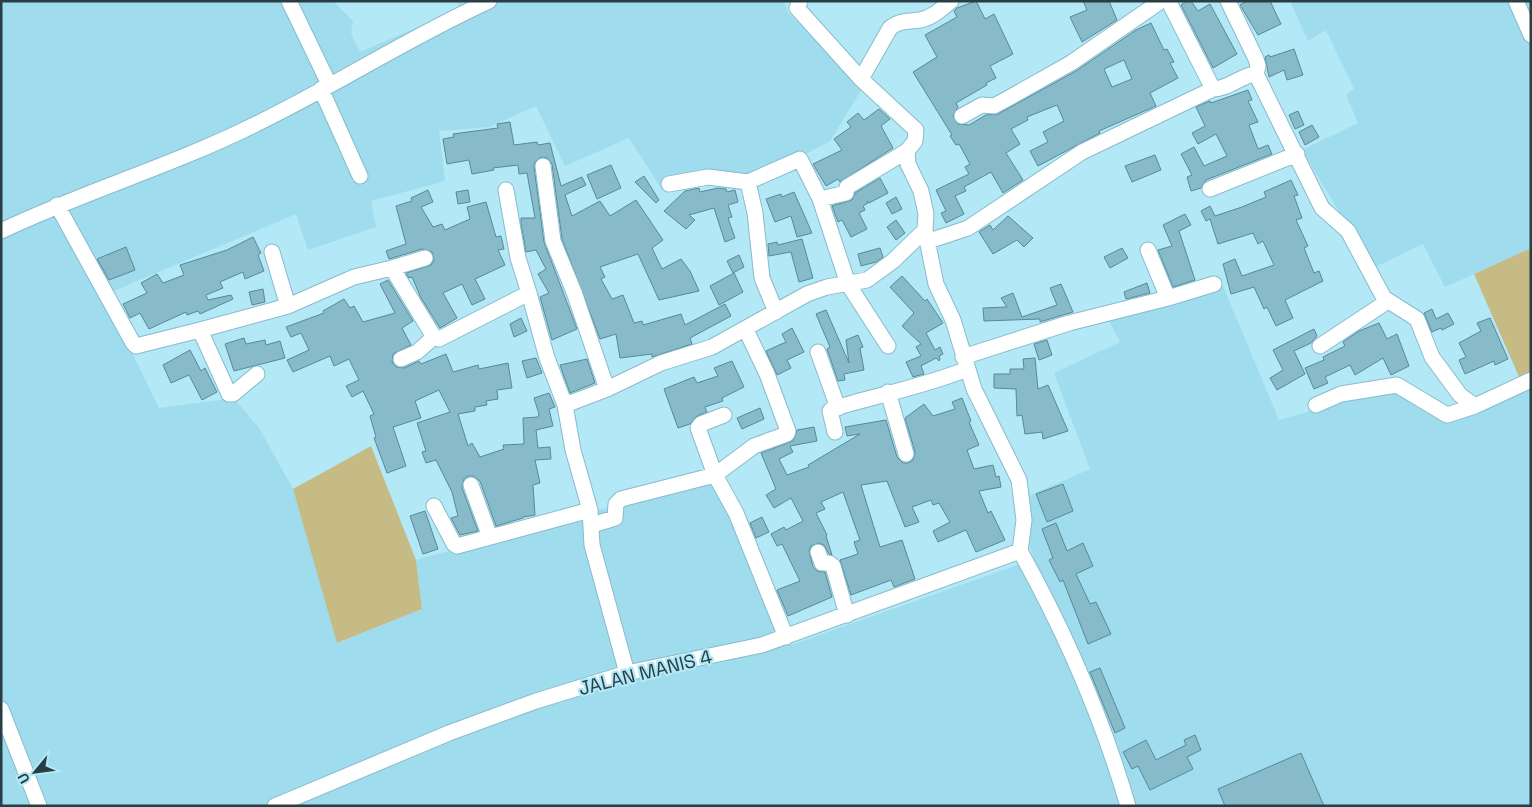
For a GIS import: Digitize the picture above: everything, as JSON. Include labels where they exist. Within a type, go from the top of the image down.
[{"type":"street","points":[[289,1],[360,176]]},
{"type":"street","points":[[1,231],[57,205],[252,126],[453,18],[490,1]]},
{"type":"street","points":[[861,79],[890,28],[897,22],[920,20],[934,15],[951,1]]},
{"type":"street","points":[[1228,1],[1256,60],[1258,66],[1256,74],[1322,208],[1348,231],[1378,289],[1388,301],[1417,319],[1432,357],[1460,394],[1475,406]]},
{"type":"street","points":[[1516,1],[1531,35]]},
{"type":"street","points":[[962,116],[982,105],[994,106],[1007,100],[1070,63],[1163,2],[1213,89]]},
{"type":"street","points":[[796,3],[861,79],[913,126],[917,134],[915,141],[907,151],[847,190],[820,199]]},
{"type":"street","points":[[565,405],[607,389],[641,371],[712,347],[746,330],[807,294],[867,280],[927,236],[968,228],[1082,152],[1213,89],[1221,88],[1256,74]]},
{"type":"street","points":[[907,151],[908,164],[921,191],[926,214],[932,272],[953,320],[974,389],[1019,480],[1024,520],[1020,551],[1052,608],[1111,749],[1128,806]]},
{"type":"street","points":[[1210,189],[1297,154]]},
{"type":"street","points":[[669,184],[708,177],[748,182],[800,159],[820,199],[848,284],[888,346]]},
{"type":"street","points":[[543,166],[553,242],[574,292],[607,389]]},
{"type":"street","points":[[748,182],[755,213],[762,278],[776,312]]},
{"type":"street","points":[[506,190],[518,258],[547,358],[565,405],[573,450],[591,518],[592,545],[627,673]]},
{"type":"street","points":[[57,205],[136,346],[288,306],[354,277],[424,258]]},
{"type":"street","points":[[1148,250],[1168,298]]},
{"type":"street","points":[[272,252],[288,306]]},
{"type":"street","points":[[392,268],[434,337],[439,339],[446,338],[529,293]]},
{"type":"street","points":[[835,432],[830,411],[888,392],[929,383],[965,363],[1069,323],[1168,298],[1214,284]]},
{"type":"street","points":[[1320,346],[1388,301]]},
{"type":"street","points":[[200,330],[229,394],[233,394],[257,374]]},
{"type":"street","points":[[434,506],[456,545],[591,518],[615,518],[616,504],[621,499],[715,475],[754,446],[788,433],[767,374],[746,330]]},
{"type":"street","points":[[401,359],[417,352],[434,337]]},
{"type":"street","points":[[818,352],[838,408]]},
{"type":"street","points":[[1316,405],[1341,394],[1397,385],[1442,413],[1447,414],[1475,406],[1531,380]]},
{"type":"street","points":[[888,392],[906,454]]},
{"type":"street","points":[[724,415],[701,424],[698,428],[715,475],[736,513],[786,637]]},
{"type":"street","points":[[471,484],[490,537]]},
{"type":"street","name":"JALAN MANIS 4","points":[[275,806],[449,733],[536,701],[627,673],[700,656],[743,649],[786,637],[844,605],[1020,551]]},
{"type":"street","points":[[818,552],[822,563],[829,563],[833,566],[844,605]]},
{"type":"street","points":[[1,709],[39,806]]},
{"type":"shaded area","points":[[1,1],[333,1],[353,21],[351,33],[360,52],[460,9],[457,1],[784,1],[788,13],[865,84],[830,141],[750,183],[709,176],[661,188],[629,138],[565,166],[536,106],[489,127],[439,131],[445,181],[371,201],[376,227],[308,250],[296,214],[104,295],[159,408],[234,398],[259,428],[293,489],[338,643],[422,609],[416,560],[717,478],[791,645],[1034,559],[1027,537],[1026,497],[1090,469],[1054,373],[1120,342],[1104,311],[1222,284],[1279,420],[1404,385],[1451,420],[1531,383],[1531,806],[1,806]]},
{"type":"shaded area","points":[[1290,1],[1531,1],[1531,248],[1445,287],[1423,244],[1373,268],[1302,150],[1358,123],[1346,95],[1354,89],[1326,30],[1308,41]]},
{"type":"shaded area","points":[[1531,248],[1531,383],[1523,386],[1474,274]]},
{"type":"shaded area","points":[[371,446],[416,560],[422,609],[337,643],[293,489]]},
{"type":"building","points":[[976,1],[985,19],[994,14],[1013,54],[990,66],[996,78],[956,103],[958,107],[953,116],[958,124],[969,125],[986,115],[998,114],[1076,71],[1136,30],[1151,23],[1164,50],[1167,49],[1174,62],[1170,63],[1178,78],[1150,93],[1156,106],[1099,131],[1100,133],[1038,166],[1030,151],[1048,142],[1043,132],[1064,121],[1057,105],[1027,117],[1028,120],[1011,129],[1020,144],[1006,153],[1023,180],[1003,193],[991,172],[964,187],[966,191],[955,196],[964,214],[946,223],[941,213],[946,211],[936,190],[969,174],[965,167],[970,164],[959,144],[956,145],[950,136],[952,135],[913,72],[937,57],[925,35],[957,17],[954,11]],"holes":[[[1124,60],[1132,79],[1112,87],[1104,69]]]},
{"type":"building","points":[[1083,1],[1109,1],[1117,20],[1082,42],[1070,17],[1087,10]]},
{"type":"building","points":[[1191,1],[1198,11],[1210,4],[1237,54],[1213,68],[1181,5]]},
{"type":"building","points":[[1247,1],[1270,1],[1281,24],[1258,35],[1240,5]]},
{"type":"building","points":[[1294,49],[1303,75],[1287,80],[1284,70],[1269,77],[1265,57]]},
{"type":"building","points":[[1248,90],[1252,100],[1248,101],[1258,122],[1249,125],[1258,149],[1268,145],[1272,154],[1206,180],[1201,188],[1191,191],[1187,177],[1192,175],[1181,154],[1194,147],[1204,166],[1227,156],[1216,134],[1198,144],[1192,133],[1205,126],[1196,107]]},
{"type":"building","points":[[879,109],[890,119],[881,126],[893,148],[840,182],[838,179],[826,186],[813,164],[842,150],[834,139],[851,127],[847,122],[858,113],[864,120]]},
{"type":"building","points":[[1298,111],[1304,125],[1295,129],[1289,115]]},
{"type":"building","points":[[510,122],[514,145],[537,142],[538,145],[550,143],[561,186],[582,177],[586,185],[565,195],[572,216],[600,201],[610,216],[636,200],[663,240],[652,248],[662,269],[681,259],[690,271],[699,291],[659,300],[638,254],[600,267],[605,277],[601,279],[612,299],[623,295],[634,323],[642,321],[643,325],[681,314],[685,325],[725,304],[731,316],[690,338],[692,344],[652,357],[652,354],[620,358],[616,334],[600,339],[562,239],[552,164],[547,158],[541,157],[535,162],[534,167],[544,242],[577,329],[552,340],[540,297],[549,293],[538,274],[546,269],[536,250],[526,252],[521,224],[521,218],[535,218],[527,173],[519,174],[518,165],[493,168],[494,170],[472,174],[469,160],[447,164],[443,139],[454,137],[453,134],[498,128],[497,124]]},
{"type":"building","points":[[1312,125],[1319,137],[1305,145],[1299,132]]},
{"type":"building","points":[[1155,155],[1161,170],[1132,182],[1125,166]]},
{"type":"building","points":[[611,165],[621,188],[597,199],[587,175]]},
{"type":"building","points":[[644,176],[659,200],[656,203],[635,182]]},
{"type":"building","points":[[880,178],[888,193],[869,203],[867,201],[868,203],[863,206],[865,210],[859,213],[867,229],[851,237],[842,220],[838,222],[832,206],[852,200],[855,193]]},
{"type":"building","points":[[1291,180],[1298,195],[1294,196],[1302,218],[1296,220],[1308,246],[1304,248],[1314,273],[1319,271],[1323,281],[1285,300],[1293,318],[1276,326],[1267,307],[1264,309],[1254,287],[1231,294],[1223,264],[1235,259],[1242,276],[1274,265],[1263,241],[1258,244],[1253,233],[1218,244],[1210,219],[1206,221],[1201,211],[1210,206],[1215,216],[1242,207],[1266,197],[1264,192]]},
{"type":"building","points":[[699,188],[700,192],[718,188],[726,189],[727,192],[735,190],[738,202],[728,205],[732,217],[728,218],[735,238],[725,242],[714,208],[689,215],[695,220],[686,229],[664,211],[685,191]]},
{"type":"building","points":[[428,190],[433,202],[421,207],[433,227],[442,224],[445,230],[470,219],[467,207],[486,202],[496,237],[501,236],[504,249],[498,250],[505,265],[475,279],[485,299],[472,305],[462,284],[443,293],[457,318],[440,328],[421,298],[412,277],[409,278],[406,273],[431,265],[434,260],[432,252],[422,249],[389,259],[386,251],[406,244],[396,206],[412,201],[411,198]]},
{"type":"building","points":[[468,190],[470,202],[458,204],[456,192]]},
{"type":"building","points":[[794,192],[812,233],[797,237],[791,216],[775,222],[766,199],[781,194],[782,197]]},
{"type":"building","points":[[896,197],[902,209],[892,214],[886,203]]},
{"type":"building","points":[[1185,214],[1191,225],[1179,231],[1195,280],[1173,287],[1158,250],[1172,246],[1163,225]]},
{"type":"building","points":[[1008,216],[1033,238],[1024,247],[1017,240],[993,254],[979,232],[990,225],[993,230]]},
{"type":"building","points":[[896,220],[905,233],[896,240],[887,227]]},
{"type":"building","points":[[253,237],[261,253],[258,255],[264,271],[245,279],[243,272],[220,282],[223,288],[206,295],[208,300],[231,295],[233,299],[200,314],[198,311],[187,315],[186,312],[149,329],[140,313],[130,318],[123,304],[147,293],[141,283],[157,274],[163,283],[184,275],[180,265],[227,250]]},
{"type":"building","points":[[802,239],[813,278],[799,282],[791,252],[769,256],[768,244],[777,242],[778,245]]},
{"type":"building","points":[[126,247],[135,270],[109,280],[97,259]]},
{"type":"building","points":[[880,248],[883,257],[876,262],[861,266],[858,254]]},
{"type":"building","points":[[1122,248],[1128,258],[1110,268],[1104,257]]},
{"type":"building","points":[[739,255],[744,267],[733,273],[727,261]]},
{"type":"building","points":[[734,273],[743,292],[719,305],[710,286]]},
{"type":"building","points":[[902,276],[925,301],[927,299],[943,323],[926,333],[935,350],[940,347],[943,354],[939,356],[939,361],[936,358],[921,366],[924,374],[913,377],[906,362],[921,356],[916,347],[921,344],[902,326],[914,313],[890,287]]},
{"type":"building","points":[[388,280],[413,321],[402,328],[411,345],[393,354],[392,362],[396,367],[404,368],[419,361],[421,364],[446,354],[453,372],[478,365],[479,369],[508,363],[512,388],[497,390],[498,399],[486,401],[487,405],[475,407],[475,411],[458,414],[468,446],[472,443],[480,457],[504,449],[503,445],[524,444],[523,418],[538,417],[539,414],[534,398],[549,393],[555,407],[549,409],[553,426],[536,430],[538,448],[550,447],[551,459],[535,460],[540,483],[533,485],[535,515],[496,526],[480,481],[473,476],[468,476],[464,479],[462,488],[478,531],[460,535],[451,518],[458,516],[452,492],[436,460],[426,463],[422,452],[426,451],[417,423],[450,412],[439,390],[415,401],[421,418],[393,427],[406,466],[387,473],[374,438],[376,437],[370,416],[374,414],[363,391],[352,397],[346,386],[359,380],[349,359],[334,366],[330,356],[293,372],[287,360],[309,350],[301,333],[291,337],[286,327],[324,313],[323,311],[344,299],[350,308],[354,306],[363,322],[395,313],[380,284]]},
{"type":"building","points":[[1147,283],[1150,293],[1126,299],[1124,292]]},
{"type":"building","points":[[1061,284],[1073,312],[1040,322],[1040,319],[984,321],[983,308],[1007,307],[1001,298],[1013,293],[1022,317],[1057,305],[1050,288]]},
{"type":"building","points":[[263,289],[265,302],[252,305],[249,292]]},
{"type":"building","points":[[1432,309],[1436,319],[1448,313],[1454,324],[1442,330],[1441,328],[1432,332],[1424,313]]},
{"type":"building","points":[[826,310],[849,363],[846,340],[858,335],[863,347],[860,348],[864,370],[844,374],[845,380],[838,381],[827,349],[830,347],[816,314]]},
{"type":"building","points":[[521,318],[527,331],[514,337],[510,324]]},
{"type":"building","points":[[1490,318],[1508,359],[1495,365],[1494,361],[1465,374],[1459,360],[1466,357],[1459,343],[1481,331],[1477,323]]},
{"type":"building","points":[[1379,323],[1387,339],[1397,334],[1409,366],[1391,375],[1383,358],[1355,375],[1350,365],[1325,377],[1328,383],[1314,389],[1305,368],[1324,360],[1323,357],[1345,346],[1343,342],[1359,331]]},
{"type":"building","points":[[792,328],[804,352],[787,360],[791,368],[777,375],[766,351],[786,342],[782,334]]},
{"type":"building","points":[[1314,329],[1317,336],[1311,343],[1294,351],[1305,374],[1277,390],[1270,378],[1283,370],[1273,350]]},
{"type":"building","points":[[244,338],[246,344],[265,340],[266,345],[280,341],[285,358],[234,371],[225,344]]},
{"type":"building","points":[[1047,340],[1052,355],[1039,360],[1034,344]]},
{"type":"building","points":[[190,350],[201,371],[205,368],[217,392],[202,400],[189,375],[171,383],[163,365]]},
{"type":"building","points":[[536,358],[542,373],[527,378],[522,361]]},
{"type":"building","points":[[1035,358],[1038,389],[1048,385],[1068,431],[1043,439],[1042,432],[1025,434],[1022,415],[1017,416],[1016,389],[994,388],[994,374],[1010,374],[1010,369],[1024,369],[1023,359]]},
{"type":"building","points":[[587,359],[595,383],[570,393],[560,365]]},
{"type":"building","points":[[732,361],[744,387],[722,398],[723,401],[705,407],[707,412],[697,416],[690,424],[678,428],[664,389],[694,377],[697,383],[718,376],[714,368]]},
{"type":"building","points":[[962,398],[971,421],[969,422],[979,445],[967,450],[974,469],[993,465],[996,477],[999,476],[1001,487],[979,491],[988,513],[991,511],[1005,540],[976,552],[966,530],[938,542],[933,531],[950,522],[939,503],[933,505],[931,500],[912,507],[919,522],[905,527],[887,481],[861,485],[880,547],[902,540],[915,579],[894,587],[891,580],[851,595],[840,560],[858,554],[854,542],[860,540],[843,492],[821,502],[825,509],[816,513],[827,535],[832,555],[829,554],[824,545],[819,543],[811,546],[809,551],[813,567],[817,571],[825,572],[832,597],[788,616],[777,590],[800,581],[782,544],[777,546],[771,534],[784,527],[786,530],[803,521],[791,498],[774,508],[766,495],[776,489],[761,453],[793,441],[797,430],[814,427],[817,441],[790,446],[793,452],[779,459],[787,475],[809,467],[808,465],[860,434],[847,436],[845,427],[886,420],[897,457],[903,463],[908,463],[913,460],[915,452],[905,418],[924,404],[933,416],[955,409],[952,402]]},
{"type":"building","points":[[760,408],[764,419],[742,429],[737,418]]},
{"type":"building","points":[[1063,484],[1073,511],[1047,522],[1036,494]]},
{"type":"building","points":[[425,511],[438,549],[423,554],[410,516]]},
{"type":"building","points":[[762,517],[769,532],[756,538],[750,523]]},
{"type":"building","points":[[1056,523],[1067,551],[1083,543],[1093,566],[1076,574],[1090,604],[1096,602],[1111,634],[1088,644],[1063,580],[1060,582],[1049,560],[1053,558],[1042,529]]},
{"type":"building","points":[[1100,668],[1125,728],[1115,733],[1090,672]]},
{"type":"building","points":[[1195,735],[1201,750],[1187,757],[1193,769],[1150,790],[1138,766],[1132,769],[1123,752],[1146,740],[1156,760],[1186,745],[1184,740]]},
{"type":"building","points":[[1301,753],[1324,806],[1225,806],[1218,789]]}]
